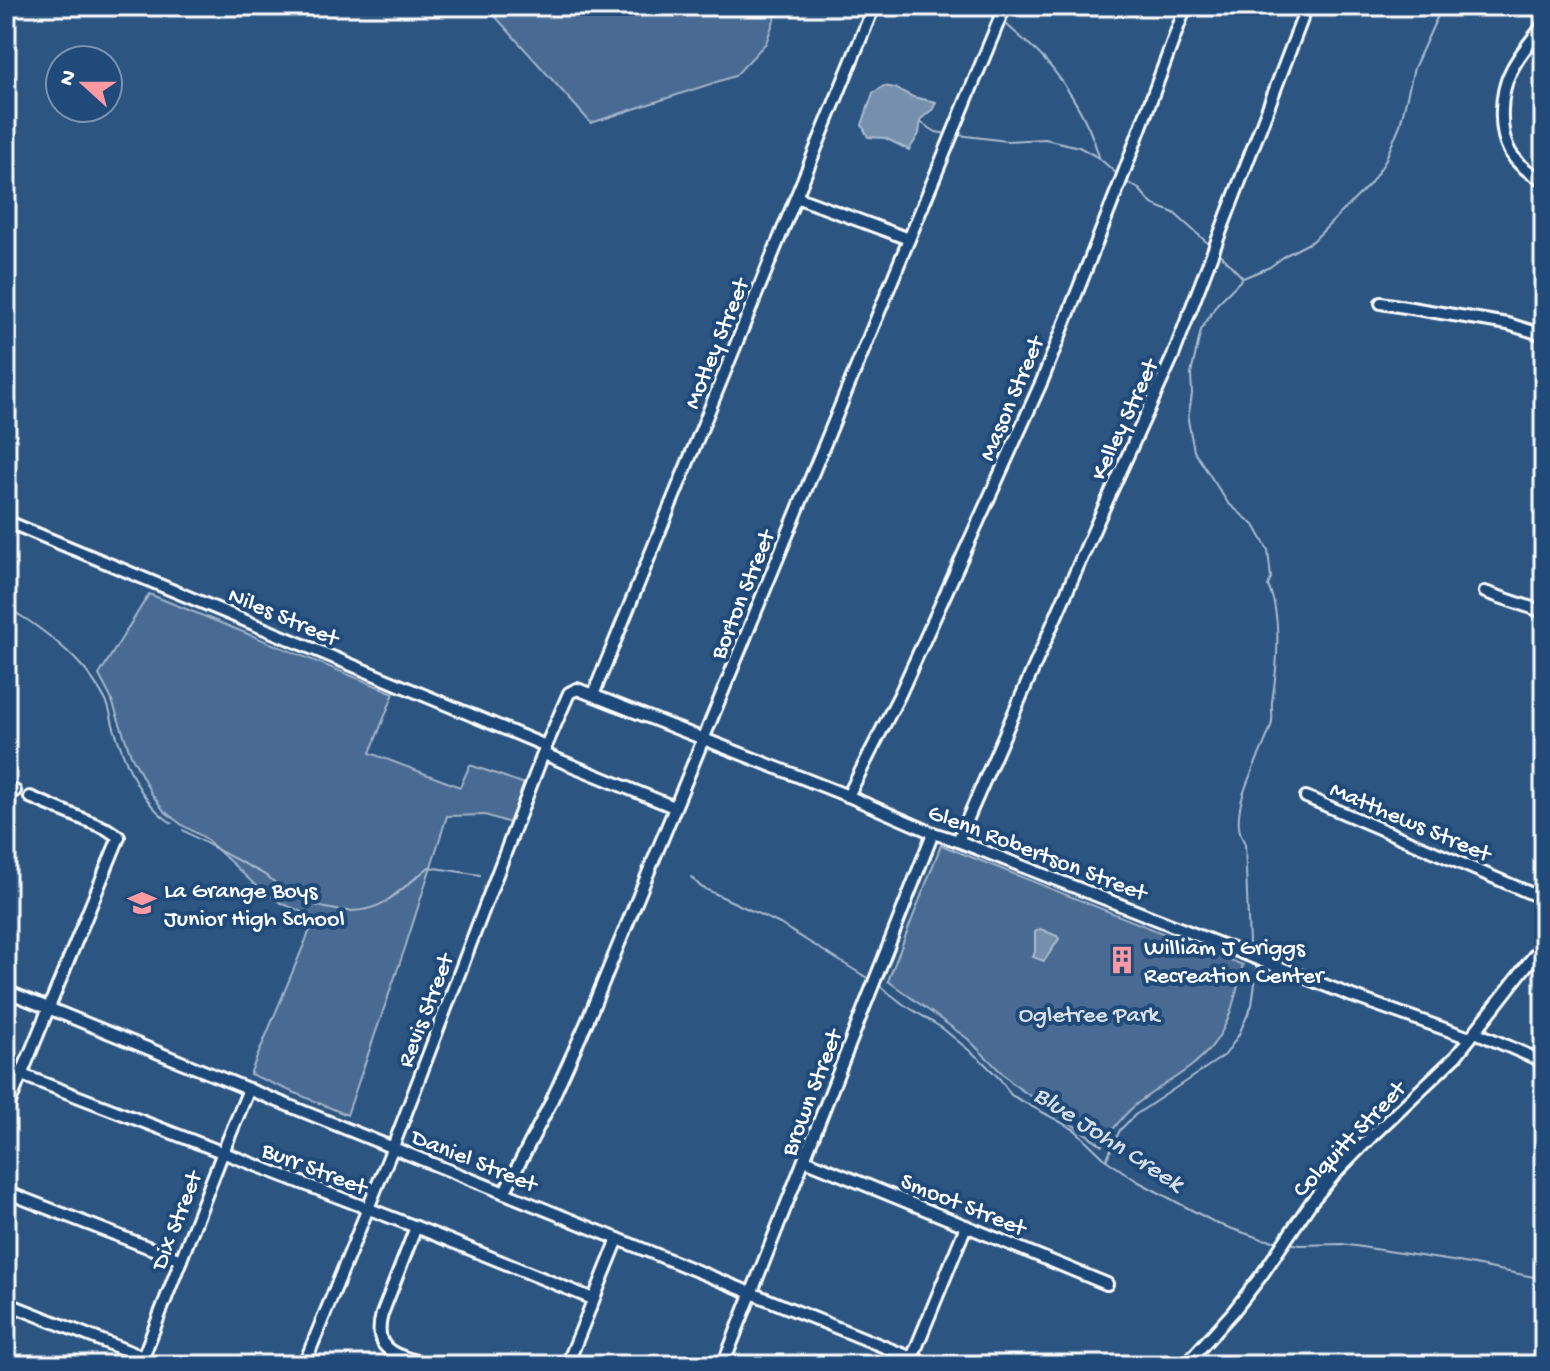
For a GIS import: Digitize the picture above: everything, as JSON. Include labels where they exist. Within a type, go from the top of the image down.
[{"type":"street","name":"Motley Street","points":[[593,695],[874,6]]},
{"type":"street","name":"Borton Street","points":[[504,1193],[550,1104],[586,1024],[1005,6]]},
{"type":"street","name":"Mason Street","points":[[848,796],[900,694],[1042,381],[1186,6]]},
{"type":"street","name":"Kelley Street","points":[[958,841],[1173,356],[1307,6]]},
{"type":"street","points":[[1544,24],[1510,72],[1504,87],[1502,110],[1504,134],[1510,151],[1532,175],[1544,180]]},
{"type":"street","points":[[1532,40],[1544,50]]},
{"type":"street","points":[[796,197],[909,239]]},
{"type":"street","points":[[1381,303],[1508,324],[1544,335]]},
{"type":"street","name":"Niles Street","points":[[6,521],[674,807]]},
{"type":"street","points":[[1485,592],[1544,612]]},
{"type":"street","name":"Revis Street","points":[[304,1365],[393,1147],[569,693],[577,689],[593,695]]},
{"type":"street","name":"Glenn Robertson Street","points":[[593,695],[933,833],[1352,996],[1473,1035],[1544,1062]]},
{"type":"street","points":[[6,1112],[119,837],[30,797]]},
{"type":"street","name":"Matthews Street","points":[[1306,797],[1544,899]]},
{"type":"street","name":"Brown Street","points":[[723,1365],[933,833]]},
{"type":"street","name":"Colquitt Street","points":[[1185,1365],[1233,1312],[1294,1225],[1334,1175],[1440,1073],[1544,943]]},
{"type":"street","name":"Daniel Street","points":[[6,991],[929,1365]]},
{"type":"street","name":"Burr Street","points":[[22,1075],[593,1299]]},
{"type":"street","name":"Dix Street","points":[[142,1361],[249,1089]]},
{"type":"street","name":"Smoot Street","points":[[805,1160],[1107,1284]]},
{"type":"street","points":[[6,1192],[181,1260]]},
{"type":"street","points":[[912,1358],[966,1226]]},
{"type":"street","points":[[416,1227],[382,1314],[378,1327],[379,1339],[399,1355],[429,1365]]},
{"type":"street","points":[[567,1365],[618,1239]]},
{"type":"street","points":[[6,1303],[142,1361]]},
{"type":"green space","points":[[486,6],[779,6],[766,43],[735,76],[591,123]]},
{"type":"green space","points":[[149,594],[394,693],[370,753],[460,787],[470,765],[525,784],[510,823],[485,815],[447,816],[347,1115],[250,1074],[315,918],[281,903],[254,884],[205,838],[164,811],[131,755],[111,698],[99,675]]},
{"type":"green space","name":"Ogletree Park","points":[[941,845],[1243,965],[1228,1018],[1212,1046],[1186,1070],[1133,1107],[1102,1145],[1013,1084],[968,1039],[888,981]]},
{"type":"shaded area","points":[[884,86],[936,102],[921,119],[919,134],[909,150],[885,138],[868,137],[862,125],[873,93]]},
{"type":"shaded area","points":[[1040,929],[1059,939],[1044,961],[1033,957],[1035,932]]},
{"type":"waterway","points":[[985,6],[995,14]]},
{"type":"waterway","points":[[1252,953],[1245,844],[1239,814],[1245,788],[1272,723],[1278,643],[1276,612],[1268,586],[1271,578],[1268,550],[1254,525],[1228,503],[1194,451],[1188,420],[1191,374],[1201,330],[1217,304],[1243,278],[1270,267],[1313,241],[1370,184],[1384,163],[1400,125],[1414,68],[1440,11],[1439,6]]},
{"type":"waterway","points":[[1003,21],[1042,57],[1063,83],[1081,112],[1099,157]]},
{"type":"waterway","points":[[920,122],[936,132],[947,134]]},
{"type":"waterway","points":[[958,135],[1007,141],[1045,139],[1079,147],[1099,158],[1117,174]]},
{"type":"waterway","points":[[1125,181],[1139,189],[1152,204],[1174,213],[1211,246]]},
{"type":"waterway","points":[[1219,253],[1242,277]]},
{"type":"waterway","name":"Blue John Creek","points":[[6,605],[57,642],[92,679],[108,704],[119,744],[136,782],[152,805],[172,823]]},
{"type":"waterway","name":"Blue John Creek","points":[[183,830],[265,875],[289,894],[337,910],[362,910],[385,902],[429,867],[480,875]]},
{"type":"waterway","name":"Blue John Creek","points":[[691,877],[701,887],[780,924],[869,979]]},
{"type":"waterway","points":[[1106,1160],[1120,1130],[1135,1115],[1225,1055],[1238,1036],[1252,1005],[1255,963]]},
{"type":"waterway","name":"Blue John Creek","points":[[880,986],[942,1028],[982,1061],[1011,1095],[1075,1130],[1106,1160],[1137,1181],[1218,1224],[1281,1242]]},
{"type":"waterway","name":"Blue John Creek","points":[[1288,1243],[1342,1244],[1544,1279]]},
{"type":"place","name":"La Grange Boys Junior High School","points":[[142,903]]},
{"type":"place","name":"William J Griggs Recreation Center","points":[[1122,960]]}]
